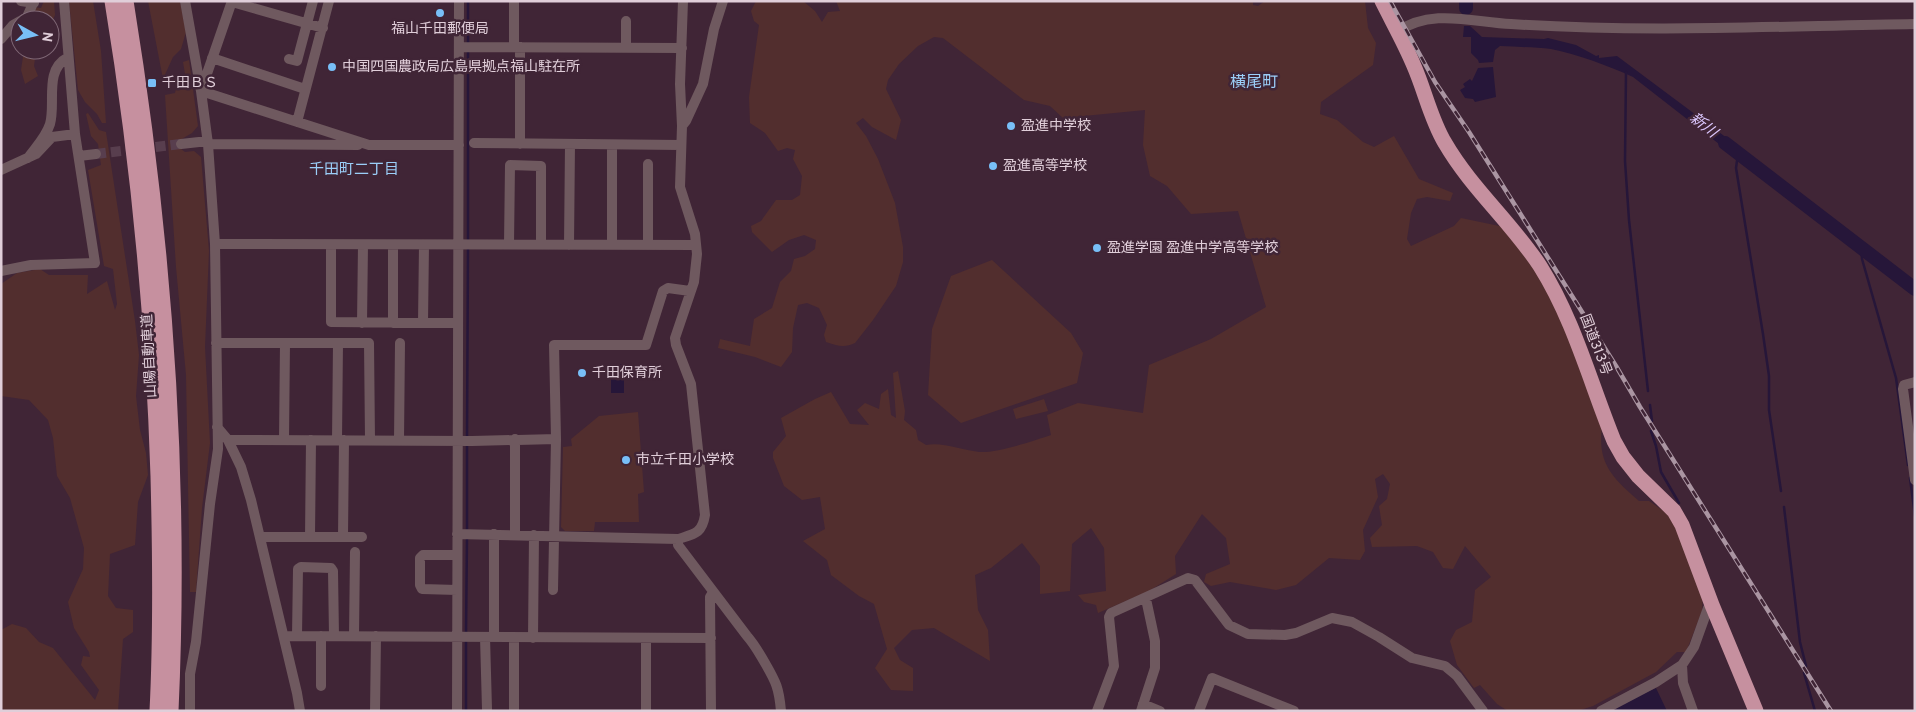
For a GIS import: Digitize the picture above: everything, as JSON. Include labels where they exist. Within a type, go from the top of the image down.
[{"type":"highway","name":"山陽自動車道","points":[[112,1],[135,158],[149,305],[156,417],[159,521],[160,610],[157,711]]},
{"type":"highway","name":"山陽自動車道","points":[[126,1],[149,157],[164,324],[173,520],[174,611],[171,711]]},
{"type":"highway","name":"国道313号","points":[[1382,1],[1414,65],[1444,142],[1471,180],[1513,229],[1556,294],[1572,330],[1614,441],[1623,457],[1638,476],[1674,511],[1682,525],[1712,605],[1756,711]]},
{"type":"street","points":[[21,1],[34,2]]},
{"type":"street","points":[[1,271],[31,265],[95,262],[75,134],[67,58],[64,1]]},
{"type":"street","points":[[185,1],[202,91],[208,142],[215,244],[218,449],[210,504],[196,642],[190,674],[190,711]]},
{"type":"street","points":[[289,59],[296,61],[313,1]]},
{"type":"street","points":[[297,122],[329,1]]},
{"type":"street","points":[[457,711],[463,637],[457,590],[457,555],[463,534],[463,440],[457,323],[464,245],[459,145],[465,47],[459,1]]},
{"type":"street","points":[[514,1],[520,144]]},
{"type":"street","points":[[463,534],[678,539],[696,534],[704,525],[705,515],[691,384],[675,338],[694,282],[697,254],[695,234],[680,187],[682,126],[680,84],[683,1]]},
{"type":"street","points":[[682,126],[686,122],[703,84],[714,29],[723,1]]},
{"type":"street","points":[[202,91],[232,2],[322,28]]},
{"type":"street","points":[[1397,32],[1412,22],[1432,18],[1458,18],[1563,28],[1915,24]]},
{"type":"street","points":[[626,20],[626,47]]},
{"type":"street","points":[[1,39],[10,30]]},
{"type":"street","points":[[465,47],[682,48]]},
{"type":"street","points":[[28,158],[50,124],[55,71],[61,61],[67,58]]},
{"type":"street","points":[[212,58],[306,89]]},
{"type":"street","points":[[202,91],[369,145]]},
{"type":"street","points":[[1,170],[28,158],[44,148],[52,137],[75,134]]},
{"type":"street","points":[[181,144],[208,142],[459,145]]},
{"type":"street","points":[[474,143],[681,145]]},
{"type":"street","points":[[569,245],[570,144]]},
{"type":"street","points":[[612,145],[612,245]]},
{"type":"street","points":[[79,156],[96,154]]},
{"type":"street","points":[[648,164],[648,245]]},
{"type":"street","points":[[509,244],[510,166],[541,166],[541,244]]},
{"type":"street","points":[[215,244],[696,245]]},
{"type":"street","points":[[331,245],[330,320],[393,324],[457,323]]},
{"type":"street","points":[[362,323],[364,245]]},
{"type":"street","points":[[393,245],[393,324]]},
{"type":"street","points":[[423,323],[424,245]]},
{"type":"street","points":[[553,590],[556,439],[554,345],[646,345],[662,291],[668,288],[690,292]]},
{"type":"street","points":[[216,343],[369,343],[370,440]]},
{"type":"street","points":[[284,440],[285,343]]},
{"type":"street","points":[[338,343],[343,537]]},
{"type":"street","points":[[399,440],[400,343]]},
{"type":"street","points":[[1915,382],[1904,385],[1902,389],[1915,480]]},
{"type":"street","points":[[217,427],[228,440],[241,467],[261,536],[300,711]]},
{"type":"street","points":[[515,439],[515,534]]},
{"type":"street","points":[[228,440],[556,439]]},
{"type":"street","points":[[310,537],[312,440]]},
{"type":"street","points":[[487,709],[494,534]]},
{"type":"street","points":[[533,638],[534,535]]},
{"type":"street","points":[[261,536],[362,537]]},
{"type":"street","points":[[678,539],[678,545],[756,645],[780,692],[781,711]]},
{"type":"street","points":[[354,552],[354,636]]},
{"type":"street","points":[[457,555],[423,555],[420,558],[420,585],[422,589],[457,590]]},
{"type":"street","points":[[297,636],[298,569],[301,567],[331,568],[333,571],[334,636]]},
{"type":"street","points":[[1097,711],[1114,666],[1109,617],[1111,613],[1146,599],[1188,578],[1195,580],[1229,625],[1248,634],[1285,635],[1296,633],[1332,618],[1352,622],[1379,636],[1412,658],[1445,666],[1457,676],[1483,711]]},
{"type":"street","points":[[711,711],[710,597],[713,592]]},
{"type":"street","points":[[1146,599],[1154,641],[1156,668],[1142,707],[1160,711]]},
{"type":"street","points":[[1601,711],[1656,682],[1682,665],[1694,647],[1708,608],[1712,605]]},
{"type":"street","points":[[284,636],[711,638]]},
{"type":"street","points":[[321,636],[321,686]]},
{"type":"street","points":[[375,711],[376,636]]},
{"type":"street","points":[[514,638],[514,711]]},
{"type":"street","points":[[646,639],[646,711]]},
{"type":"street","points":[[1682,665],[1683,683],[1692,711]]},
{"type":"street","points":[[1199,711],[1212,678],[1294,711]]},
{"type":"shaded area","points":[[44,1],[54,1],[55,10],[33,10],[34,7],[41,8]]},
{"type":"shaded area","points":[[69,1],[93,1],[101,51],[106,123],[102,123],[78,90]]},
{"type":"shaded area","points":[[148,1],[180,1],[186,32],[181,49],[173,57],[163,79]]},
{"type":"shaded area","points":[[756,1],[803,1],[815,11],[822,22],[828,12],[840,11],[836,1],[1253,1],[1253,5],[1258,6],[1265,1],[1365,1],[1368,28],[1376,43],[1373,65],[1321,102],[1320,114],[1337,120],[1363,142],[1374,147],[1394,136],[1419,179],[1453,193],[1450,201],[1427,197],[1417,199],[1411,213],[1407,239],[1411,246],[1454,226],[1461,218],[1504,227],[1548,282],[1602,427],[1601,440],[1605,461],[1615,477],[1639,501],[1649,501],[1671,516],[1703,595],[1702,611],[1686,652],[1677,652],[1656,672],[1593,706],[1577,711],[1508,711],[1497,704],[1480,685],[1474,688],[1457,665],[1450,641],[1456,630],[1472,622],[1475,590],[1491,577],[1465,546],[1453,569],[1443,568],[1433,552],[1417,546],[1372,547],[1370,538],[1382,525],[1379,506],[1387,499],[1390,484],[1383,474],[1375,479],[1378,497],[1363,530],[1365,551],[1360,560],[1329,558],[1296,585],[1276,590],[1230,582],[1211,586],[1204,582],[1206,574],[1230,564],[1226,538],[1202,514],[1175,556],[1176,574],[1149,591],[1098,613],[1096,605],[1084,602],[1078,595],[1106,591],[1104,548],[1091,528],[1072,544],[1070,591],[1040,594],[1040,566],[1022,543],[991,568],[975,575],[978,610],[988,630],[990,661],[934,628],[912,630],[894,648],[900,660],[913,668],[913,691],[891,690],[875,668],[887,649],[874,604],[859,596],[831,575],[827,560],[803,541],[825,529],[820,497],[802,500],[784,486],[773,458],[773,452],[786,436],[781,418],[831,392],[850,424],[869,425],[857,410],[865,403],[879,409],[881,394],[888,389],[891,415],[896,418],[893,373],[898,371],[905,411],[904,420],[916,430],[918,440],[926,445],[945,445],[979,452],[1005,449],[1051,435],[1047,415],[1078,403],[1143,413],[1149,365],[1211,339],[1266,307],[1238,211],[1191,214],[1167,186],[1150,176],[1143,145],[1145,110],[1063,118],[1050,106],[1024,100],[943,38],[934,37],[918,46],[899,64],[888,80],[886,89],[901,120],[896,140],[872,127],[863,118],[856,123],[866,136],[878,159],[895,203],[903,247],[903,262],[896,286],[873,320],[855,343],[848,346],[837,345],[826,342],[824,335],[827,325],[819,308],[807,303],[798,305],[793,328],[792,352],[781,367],[755,357],[718,348],[720,339],[750,346],[754,319],[772,308],[780,282],[791,271],[794,259],[805,256],[815,249],[816,240],[804,235],[789,240],[772,252],[752,232],[751,226],[761,221],[776,200],[792,200],[800,195],[802,176],[793,159],[795,150],[787,148],[778,151],[765,133],[750,123],[749,97],[759,25],[754,21],[751,11]]},
{"type":"shaded area","points":[[22,60],[35,60],[34,66],[38,76],[25,84],[21,70]]},
{"type":"shaded area","points":[[189,60],[198,126],[192,133],[180,140],[181,149],[185,152],[194,151],[201,157],[209,251],[205,347],[210,443],[202,508],[196,592],[190,592],[186,375],[176,267],[165,95],[175,93],[179,77],[185,74],[183,62]]},
{"type":"shaded area","points":[[88,113],[99,130],[106,132],[139,355],[136,396],[148,475],[138,502],[135,545],[110,554],[108,596],[116,608],[133,610],[133,632],[123,639],[118,711],[5,711],[1,707],[1,630],[12,624],[26,628],[39,642],[53,648],[95,700],[99,690],[81,665],[83,656],[90,657],[89,652],[74,628],[68,602],[83,569],[84,548],[70,498],[57,476],[53,438],[48,420],[29,400],[1,396],[1,284],[17,273],[40,269],[49,275],[88,275],[87,294],[107,281],[115,310],[117,304],[113,269],[104,266],[88,170],[101,165],[98,144],[91,136],[86,114]]},
{"type":"shaded area","points":[[992,260],[1071,333],[1083,353],[1077,383],[961,423],[928,395],[932,329],[951,276]]},
{"type":"shaded area","points":[[1044,399],[1048,411],[1016,419],[1013,409]]},
{"type":"shaded area","points":[[638,412],[644,492],[638,494],[639,522],[595,522],[594,531],[565,531],[561,527],[563,447],[572,446],[571,439],[599,416]]},
{"type":"water","points":[[1464,26],[1470,26],[1482,37],[1548,38],[1576,45],[1596,56],[1599,55],[1599,58],[1617,56],[1743,150],[1737,158],[1633,77],[1582,57],[1551,49],[1500,46],[1495,50],[1493,62],[1479,63],[1471,53],[1471,37],[1463,37]]},
{"type":"water","points":[[1493,67],[1496,97],[1475,102],[1473,99],[1465,98],[1460,90],[1465,87],[1463,84],[1470,79],[1472,81],[1478,68]]},
{"type":"water","points":[[611,364],[624,364],[624,393],[611,393]]},
{"type":"water","points":[[1656,688],[1667,711],[1612,711],[1635,697]]},
{"type":"waterway","points":[[468,1],[468,44]]},
{"type":"waterway","name":"新川","points":[[1466,1],[1466,8]]},
{"type":"waterway","points":[[468,50],[468,242]]},
{"type":"waterway","points":[[1626,72],[1625,161],[1629,220],[1648,391]]},
{"type":"waterway","name":"新川","points":[[1725,143],[1915,289]]},
{"type":"waterway","points":[[1741,155],[1737,161],[1736,168],[1769,376],[1769,410],[1781,491]]},
{"type":"waterway","points":[[467,439],[468,247]]},
{"type":"waterway","points":[[1861,247],[1862,259],[1896,378],[1908,465]]},
{"type":"waterway","points":[[1650,405],[1652,421]]},
{"type":"waterway","points":[[1651,431],[1661,472],[1679,503]]},
{"type":"waterway","points":[[467,445],[467,532]]},
{"type":"waterway","points":[[1910,478],[1915,516]]},
{"type":"waterway","points":[[1784,507],[1800,642],[1806,666]]},
{"type":"waterway","points":[[466,634],[467,537]]},
{"type":"waterway","points":[[466,640],[466,711]]},
{"type":"waterway","points":[[1804,673],[1815,711]]},
{"type":"tunnel","points":[[96,154],[181,144]]},
{"type":"railway","points":[[1390,1],[1435,82],[1469,132],[1831,711]]},
{"type":"place","name":"福山千田郵便局","points":[[440,13]]},
{"type":"place","name":"中国四国農政局広島県拠点福山駐在所","points":[[332,67]]},
{"type":"place","name":"千田ＢＳ","points":[[152,83]]},
{"type":"place","name":"盈進中学校","points":[[1011,126]]},
{"type":"place","name":"盈進高等学校","points":[[993,166]]},
{"type":"place","name":"盈進学園 盈進中学高等学校","points":[[1097,248]]},
{"type":"place","name":"千田保育所","points":[[582,373]]},
{"type":"place","name":"市立千田小学校","points":[[626,460]]},
{"type":"district","name":"横尾町","points":[[1254,83]]},
{"type":"district","name":"千田町二丁目","points":[[354,170]]}]
